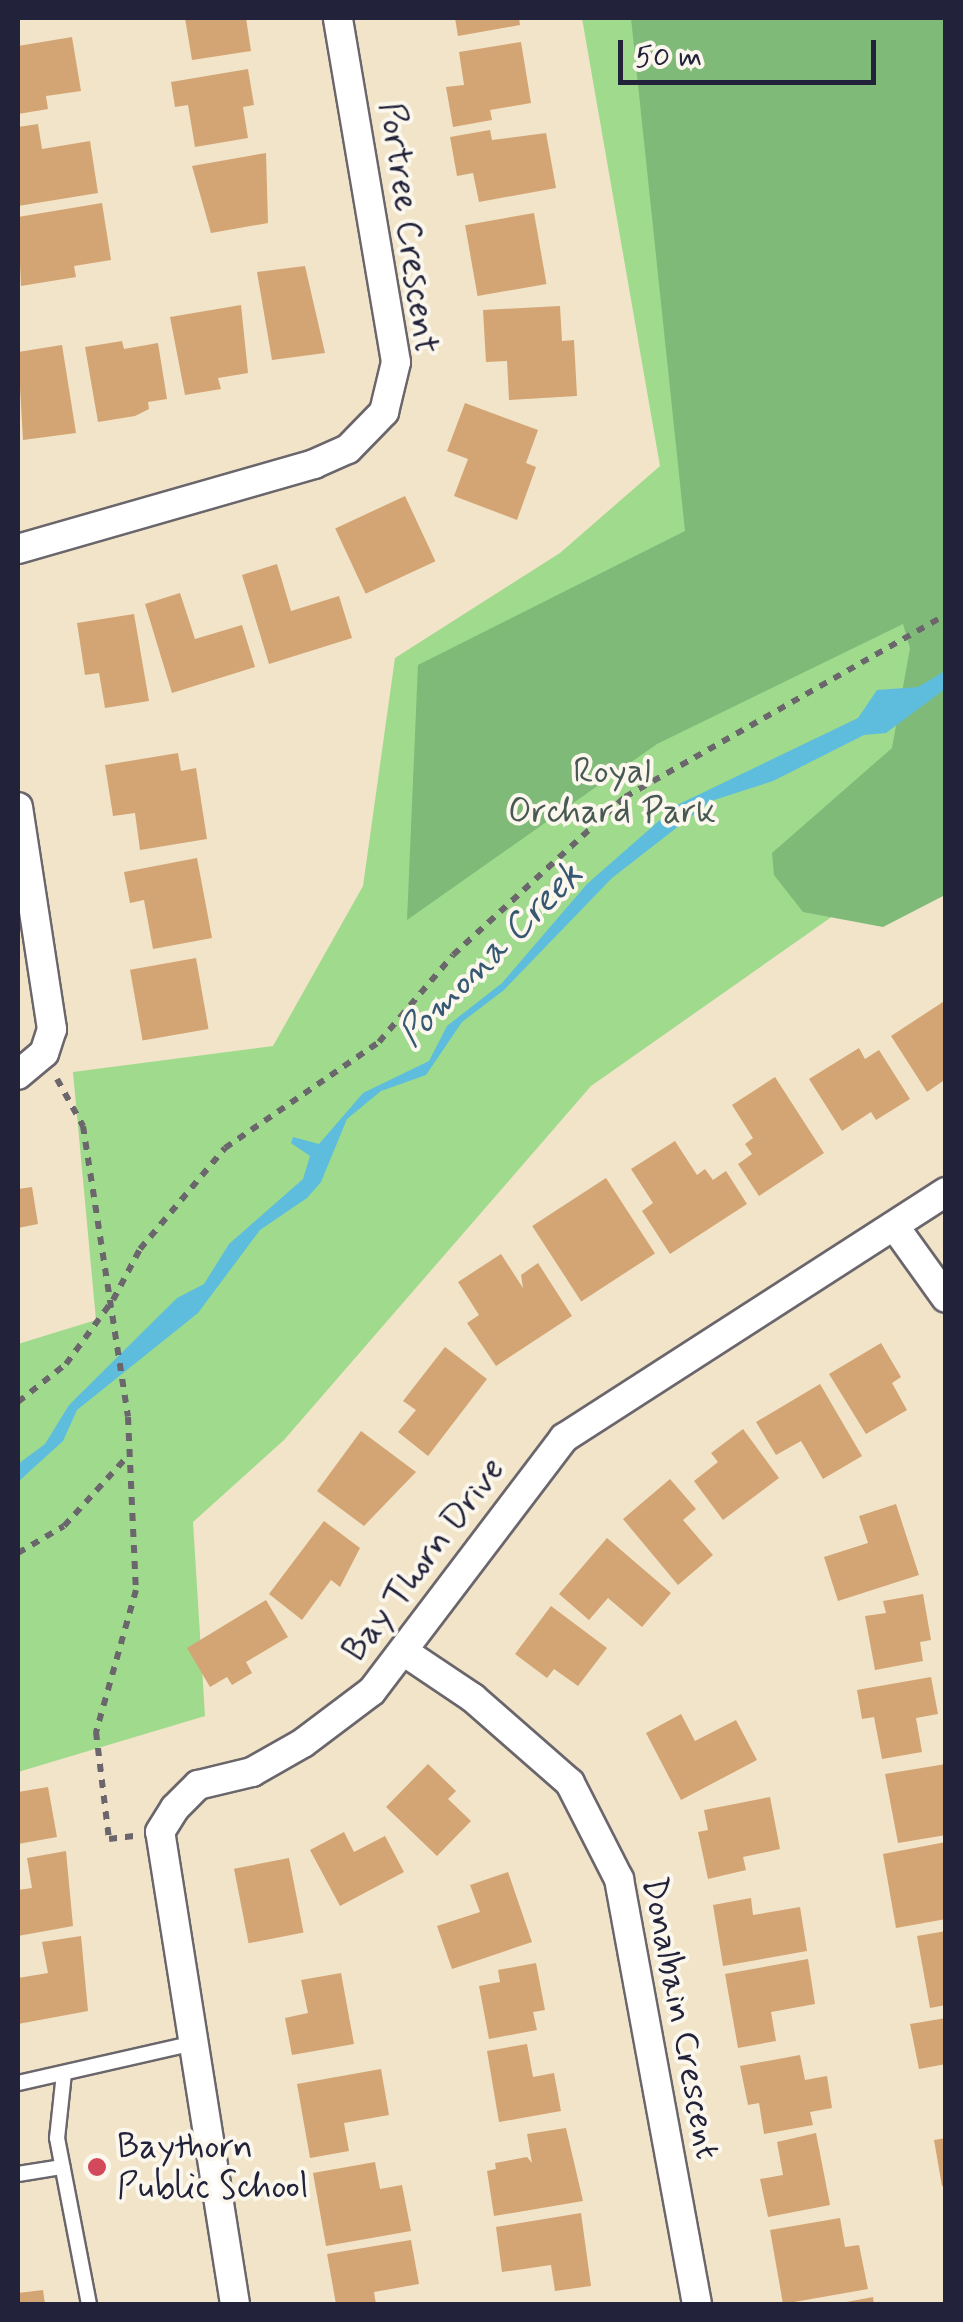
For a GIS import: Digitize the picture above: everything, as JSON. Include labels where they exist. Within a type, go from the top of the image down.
[{"type":"street","name":"Portree Crescent","points":[[18,549],[314,464],[348,449],[384,412],[396,362],[338,18]]},
{"type":"street","points":[[18,807],[52,1028],[44,1053],[18,1075]]},
{"type":"street","name":"Bay Thorn Drive","points":[[160,1832],[198,1785],[252,1772],[303,1743],[372,1691],[406,1653],[564,1438],[662,1370],[946,1192]]},
{"type":"street","points":[[894,1227],[946,1298]]},
{"type":"street","name":"Donalbain Crescent","points":[[406,1653],[473,1698],[570,1783],[619,1879],[697,2304]]},
{"type":"street","points":[[160,1832],[190,2044],[235,2304]]},
{"type":"lane","points":[[18,2083],[190,2044]]},
{"type":"lane","points":[[64,2073],[57,2138],[89,2304]]},
{"type":"lane","points":[[18,2174],[62,2167]]},
{"type":"path","points":[[18,1402],[66,1364],[113,1300],[140,1249],[225,1148],[379,1042],[453,955],[625,797],[946,615]]},
{"type":"path","points":[[52,1028],[56,1077],[83,1126],[113,1300],[128,1417],[136,1590],[96,1732],[109,1839],[160,1832]]},
{"type":"path","points":[[18,1554],[64,1526],[130,1455]]},
{"type":"green space","name":"Royal Orchard Park","points":[[582,18],[945,18],[945,860],[860,897],[591,1086],[284,1440],[193,1522],[205,1716],[18,1772],[18,1344],[96,1320],[73,1072],[273,1046],[363,886],[395,658],[560,553],[660,466]]},
{"type":"green space","points":[[631,18],[945,18],[945,895],[883,927],[803,912],[774,875],[772,853],[892,748],[910,648],[903,624],[657,744],[407,920],[418,665],[685,531]]},
{"type":"water","points":[[945,671],[945,689],[886,733],[864,735],[773,781],[711,801],[612,878],[504,990],[462,1022],[426,1075],[381,1091],[347,1119],[321,1182],[307,1198],[260,1230],[198,1313],[77,1410],[63,1441],[18,1482],[18,1464],[45,1444],[69,1405],[177,1298],[204,1284],[229,1244],[303,1179],[310,1156],[291,1143],[293,1137],[319,1144],[363,1093],[429,1061],[447,1026],[502,983],[587,884],[677,805],[858,718],[877,690],[918,687]]},
{"type":"building","points":[[185,18],[246,18],[251,51],[192,60]]},
{"type":"building","points":[[455,18],[519,18],[520,25],[458,36]]},
{"type":"building","points":[[72,37],[81,91],[46,96],[48,109],[18,114],[18,46]]},
{"type":"building","points":[[521,42],[531,103],[490,110],[492,120],[453,127],[446,87],[464,85],[459,52]]},
{"type":"building","points":[[248,69],[254,105],[243,107],[248,138],[195,147],[188,105],[175,107],[171,82]]},
{"type":"building","points":[[38,124],[42,149],[90,141],[98,193],[18,206],[18,127]]},
{"type":"building","points":[[490,130],[492,140],[546,133],[556,188],[479,202],[473,173],[457,176],[450,137]]},
{"type":"building","points":[[266,153],[268,223],[211,233],[192,166]]},
{"type":"building","points":[[102,203],[111,260],[74,266],[76,277],[21,286],[18,217]]},
{"type":"building","points":[[534,213],[547,284],[478,296],[465,225]]},
{"type":"building","points":[[305,266],[325,353],[272,360],[257,272]]},
{"type":"building","points":[[241,305],[248,373],[218,378],[221,389],[185,395],[170,317]]},
{"type":"building","points":[[560,306],[562,341],[574,340],[577,396],[509,400],[507,361],[486,362],[483,310]]},
{"type":"building","points":[[122,341],[124,349],[158,343],[167,399],[148,402],[149,409],[135,416],[98,422],[85,347]]},
{"type":"building","points":[[62,345],[76,433],[23,440],[18,352]]},
{"type":"building","points":[[465,403],[538,430],[526,463],[536,467],[517,520],[454,496],[468,459],[447,451]]},
{"type":"building","points":[[405,496],[435,561],[366,594],[335,529]]},
{"type":"building","points":[[277,564],[291,611],[339,596],[352,638],[269,664],[242,575]]},
{"type":"building","points":[[180,593],[195,639],[242,625],[255,667],[172,693],[145,604]]},
{"type":"building","points":[[134,614],[149,701],[105,708],[99,673],[85,675],[77,623]]},
{"type":"building","points":[[178,753],[181,771],[196,768],[207,839],[140,850],[135,813],[113,816],[105,765]]},
{"type":"building","points":[[197,858],[212,938],[153,949],[144,900],[130,903],[124,872]]},
{"type":"building","points":[[196,958],[209,1029],[143,1041],[130,970]]},
{"type":"building","points":[[946,1000],[946,1079],[927,1092],[891,1036]]},
{"type":"building","points":[[859,1048],[865,1059],[879,1050],[910,1099],[876,1120],[871,1112],[842,1131],[809,1079]]},
{"type":"building","points":[[775,1077],[824,1153],[759,1196],[738,1164],[752,1154],[745,1144],[753,1138],[732,1105]]},
{"type":"building","points":[[675,1141],[697,1175],[705,1169],[713,1180],[726,1171],[747,1204],[670,1254],[642,1211],[653,1203],[631,1169]]},
{"type":"building","points":[[606,1178],[655,1253],[581,1301],[532,1226]]},
{"type":"building","points":[[32,1187],[38,1224],[18,1228],[18,1189]]},
{"type":"building","points":[[501,1254],[523,1288],[521,1275],[538,1263],[572,1316],[496,1366],[467,1323],[479,1315],[458,1282]]},
{"type":"building","points":[[881,1343],[901,1377],[892,1383],[907,1410],[866,1434],[829,1374]]},
{"type":"building","points":[[445,1347],[487,1379],[428,1456],[398,1432],[416,1410],[403,1401]]},
{"type":"building","points":[[820,1384],[862,1456],[823,1479],[801,1441],[776,1455],[756,1422]]},
{"type":"building","points":[[743,1429],[779,1478],[723,1520],[694,1481],[718,1462],[711,1453]]},
{"type":"building","points":[[361,1431],[416,1472],[364,1526],[317,1491]]},
{"type":"building","points":[[670,1479],[696,1509],[683,1520],[713,1555],[678,1585],[623,1519]]},
{"type":"building","points":[[896,1504],[919,1575],[838,1601],[824,1557],[868,1543],[859,1516]]},
{"type":"building","points":[[324,1521],[360,1548],[340,1587],[331,1580],[302,1620],[269,1594]]},
{"type":"building","points":[[607,1538],[671,1593],[642,1627],[608,1598],[589,1620],[559,1594]]},
{"type":"building","points":[[923,1594],[931,1640],[920,1642],[923,1661],[875,1670],[865,1616],[886,1613],[883,1601]]},
{"type":"building","points":[[266,1600],[288,1637],[246,1662],[252,1673],[232,1685],[227,1677],[210,1687],[187,1648]]},
{"type":"building","points":[[551,1606],[607,1648],[578,1686],[554,1669],[547,1678],[515,1654]]},
{"type":"building","points":[[931,1677],[938,1714],[916,1718],[922,1752],[882,1759],[874,1717],[862,1719],[857,1690]]},
{"type":"building","points":[[681,1714],[695,1741],[736,1720],[757,1760],[681,1800],[646,1733]]},
{"type":"building","points":[[428,1764],[456,1791],[448,1799],[471,1821],[437,1856],[386,1807]]},
{"type":"building","points":[[946,1764],[946,1835],[898,1843],[885,1774]]},
{"type":"building","points":[[48,1787],[57,1837],[18,1844],[18,1792]]},
{"type":"building","points":[[770,1797],[780,1849],[743,1857],[746,1870],[708,1879],[698,1832],[708,1830],[704,1810]]},
{"type":"building","points":[[344,1832],[354,1852],[385,1836],[404,1872],[340,1906],[310,1850]]},
{"type":"building","points":[[946,1842],[946,1919],[896,1928],[883,1854]]},
{"type":"building","points":[[66,1851],[73,1926],[18,1936],[18,1890],[32,1888],[27,1858]]},
{"type":"building","points":[[289,1858],[304,1933],[249,1943],[234,1869]]},
{"type":"building","points":[[508,1872],[532,1942],[452,1969],[437,1926],[480,1912],[470,1885]]},
{"type":"building","points":[[751,1898],[753,1915],[800,1907],[807,1951],[723,1966],[713,1905]]},
{"type":"building","points":[[946,1931],[946,2005],[930,2008],[917,1936]]},
{"type":"building","points":[[81,1936],[88,2011],[18,2024],[18,1978],[48,1973],[42,1942]]},
{"type":"building","points":[[808,1959],[815,2004],[771,2012],[776,2041],[738,2048],[725,1974]]},
{"type":"building","points":[[536,1963],[545,2010],[533,2012],[537,2030],[489,2039],[479,1986],[500,1982],[498,1970]]},
{"type":"building","points":[[341,1973],[354,2044],[292,2055],[285,2018],[308,2013],[301,1980]]},
{"type":"building","points":[[946,2018],[946,2064],[919,2069],[910,2024]]},
{"type":"building","points":[[527,2044],[533,2077],[554,2073],[561,2111],[499,2122],[487,2051]]},
{"type":"building","points":[[800,2055],[805,2080],[827,2076],[832,2108],[810,2112],[813,2125],[764,2134],[759,2103],[748,2105],[740,2066]]},
{"type":"building","points":[[381,2069],[389,2115],[344,2123],[349,2151],[310,2158],[297,2084]]},
{"type":"building","points":[[566,2128],[583,2201],[494,2216],[487,2171],[496,2169],[495,2163],[527,2157],[532,2163],[527,2134]]},
{"type":"building","points":[[816,2133],[830,2205],[768,2217],[760,2179],[783,2175],[777,2142]]},
{"type":"building","points":[[946,2138],[946,2185],[942,2186],[934,2140]]},
{"type":"building","points":[[375,2162],[380,2189],[402,2185],[411,2231],[326,2246],[313,2173]]},
{"type":"building","points":[[581,2213],[591,2286],[555,2291],[551,2265],[502,2272],[496,2227]]},
{"type":"building","points":[[840,2218],[845,2247],[859,2245],[868,2289],[783,2304],[770,2230]]},
{"type":"building","points":[[411,2240],[419,2284],[374,2292],[376,2304],[336,2304],[327,2254]]},
{"type":"building","points":[[43,2290],[45,2304],[18,2304],[18,2293]]},
{"type":"building","points":[[873,2297],[874,2304],[841,2304],[841,2303]]},
{"type":"place","name":"Baythorn Public School","points":[[97,2167]]},
{"type":"water label","name":"Pomona Creek","points":[[491,955]]}]
